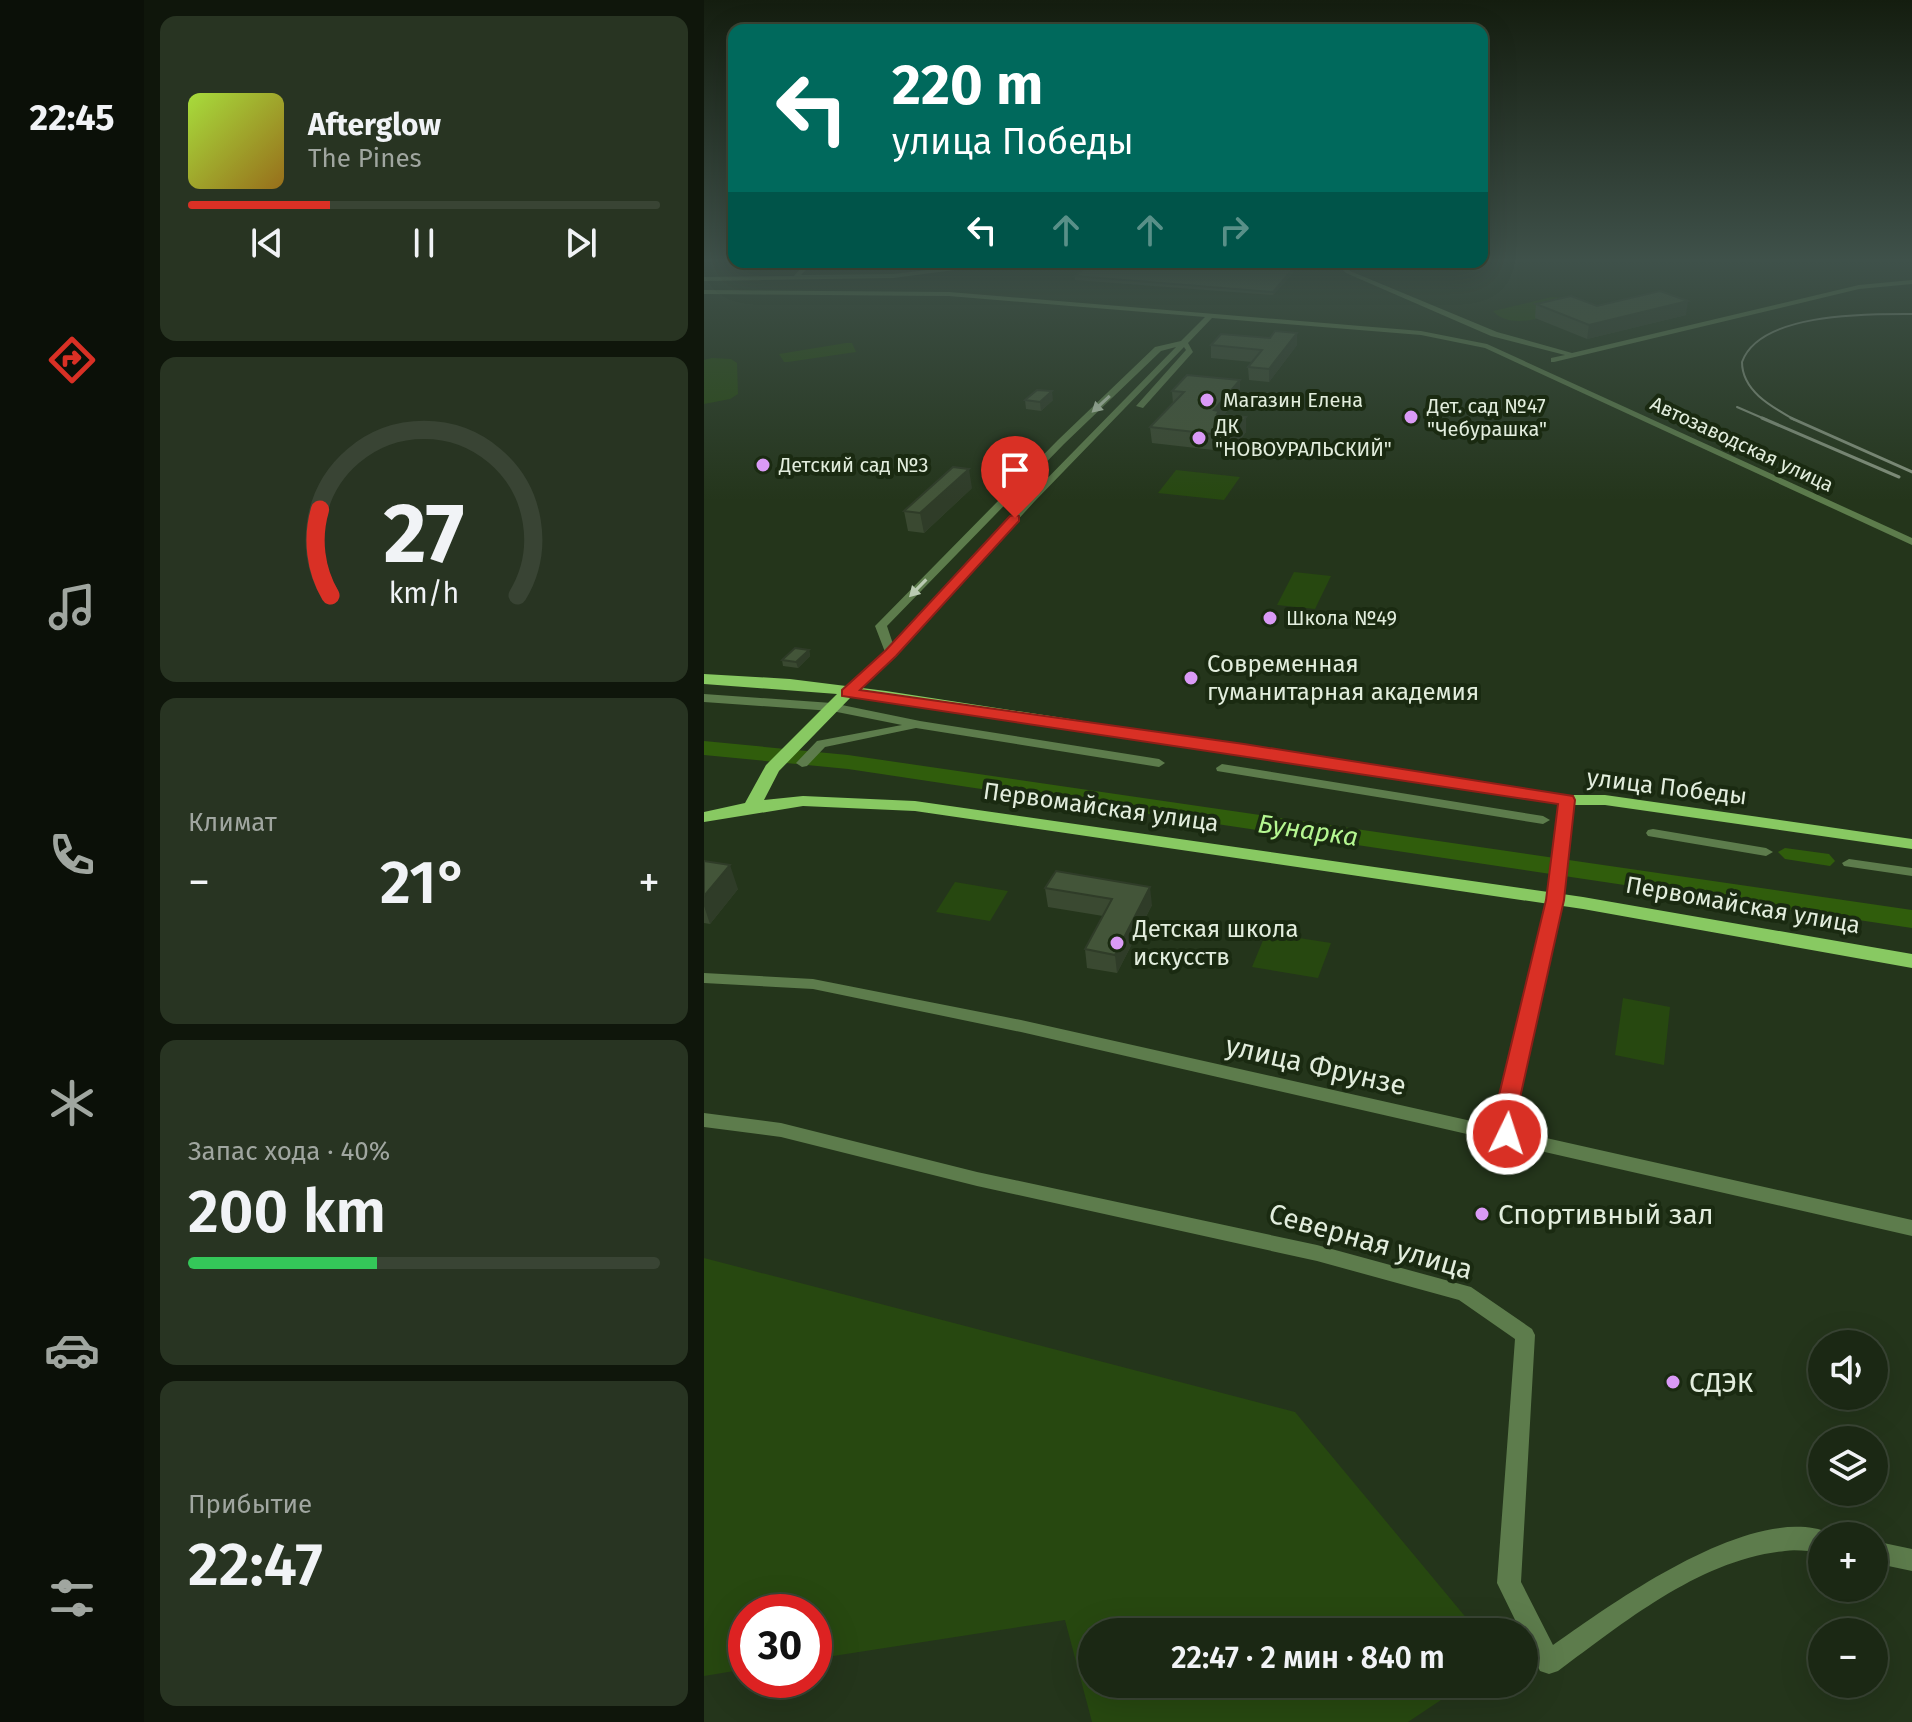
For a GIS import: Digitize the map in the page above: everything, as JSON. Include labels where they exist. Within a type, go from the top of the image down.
[{"type":"main road","name":"улица Победы","points":[[704,679],[790,684],[1231,747],[1567,800],[1605,800],[1912,844]]},
{"type":"main road","points":[[704,817],[752,807],[772,769],[826,706],[847,693]]},
{"type":"main road","name":"Первомайская улица","points":[[752,807],[803,801],[915,806],[1583,903],[1912,961]]},
{"type":"street","points":[[847,693],[891,653],[1031,500],[1187,340]]},
{"type":"street","name":"Автозаводская улица","points":[[1458,340],[1487,346],[1912,542]]},
{"type":"street","points":[[1487,346],[1498,340]]},
{"type":"street","points":[[1513,340],[1553,355],[1573,355],[1635,340]]},
{"type":"street","points":[[1140,406],[1190,350],[1184,343]]},
{"type":"street","points":[[891,653],[881,626],[1061,442],[1158,349],[1184,343]]},
{"type":"street","points":[[1531,366],[1553,355]]},
{"type":"street","points":[[704,698],[826,706],[920,725],[1159,763]]},
{"type":"street","points":[[806,758],[821,744],[920,725]]},
{"type":"street","points":[[1222,768],[1543,820]]},
{"type":"street","points":[[1507,1134],[1505,1116],[1555,900],[1567,800]]},
{"type":"street","points":[[1653,833],[1766,852]]},
{"type":"street","points":[[1849,863],[1912,872]]},
{"type":"street","name":"улица Фрунзе","points":[[704,978],[813,984],[1021,1026],[1912,1228]]},
{"type":"street","name":"Северная улица","points":[[704,1120],[781,1130],[977,1179],[1317,1253],[1464,1293],[1525,1335],[1509,1583],[1549,1662],[1645,1595],[1746,1545],[1808,1539]]},
{"type":"street","points":[[1888,1555],[1912,1560]]},
{"type":"shaded area","points":[[852,343],[856,352],[788,362],[784,362],[779,354]]},
{"type":"shaded area","points":[[731,359],[737,363],[738,394],[730,399],[704,404],[704,360]]},
{"type":"shaded area","points":[[1176,470],[1240,477],[1224,500],[1158,493]]},
{"type":"shaded area","points":[[1294,572],[1331,576],[1315,609],[1277,605]]},
{"type":"shaded area","points":[[1785,848],[1829,854],[1835,861],[1830,866],[1785,859],[1778,852]]},
{"type":"shaded area","points":[[955,882],[1008,891],[990,921],[936,912]]},
{"type":"shaded area","points":[[1266,933],[1331,943],[1318,978],[1252,967]]},
{"type":"shaded area","points":[[1623,998],[1670,1007],[1664,1065],[1615,1055]]},
{"type":"shaded area","points":[[704,1258],[1295,1412],[1466,1618],[1078,1618],[1078,1669],[1065,1620],[832,1656],[832,1594],[728,1594],[728,1672],[704,1676]]},
{"type":"shaded area","points":[[1086,1698],[1444,1698],[1408,1722],[1092,1722]]},
{"type":"building","points":[[1215,340],[1291,340],[1269,369],[1248,367],[1262,350],[1211,345]]},
{"type":"building","points":[[1187,375],[1240,380],[1214,410],[1219,411],[1217,414],[1246,417],[1230,436],[1150,427],[1184,392],[1172,391]]},
{"type":"building","points":[[1037,390],[1052,391],[1040,402],[1025,400]]},
{"type":"building","points":[[953,467],[969,469],[920,513],[904,511]]},
{"type":"building","points":[[795,648],[809,650],[796,662],[782,660]]},
{"type":"building","points":[[704,861],[730,865],[704,896]]},
{"type":"building","points":[[1056,871],[1150,887],[1115,955],[1085,949],[1112,899],[1045,888]]},
{"type":"waterway","name":"Бунарка","points":[[704,748],[848,762],[1912,919]]},
{"type":"railway","points":[[1760,340],[1742,362],[1743,372],[1760,397],[1793,419]]},
{"type":"railway","points":[[1737,407],[1767,420]]},
{"type":"railway","points":[[1762,418],[1899,477]]},
{"type":"railway","points":[[1793,419],[1912,472]]},
{"type":"place","name":"Магазин Елена","points":[[1207,400]]},
{"type":"place","name":"Дет. сад №47 \"Чебурашка\"","points":[[1411,417]]},
{"type":"place","name":"ДК \"НОВОУРАЛЬСКИЙ\"","points":[[1199,438]]},
{"type":"place","name":"Детский сад №3","points":[[763,465]]},
{"type":"place","name":"Школа №49","points":[[1270,618]]},
{"type":"place","name":"Современная гуманитарная академия","points":[[1191,678]]},
{"type":"place","name":"Детская школа искусств","points":[[1117,943]]},
{"type":"place","name":"Спортивный зал","points":[[1482,1214]]},
{"type":"place","name":"СДЭК","points":[[1673,1382]]},
{"type":"route","points":[[1015,518],[891,653],[847,693],[886,696],[1034,721],[1244,749],[1567,800],[1555,900],[1505,1116],[1507,1134]]}]
